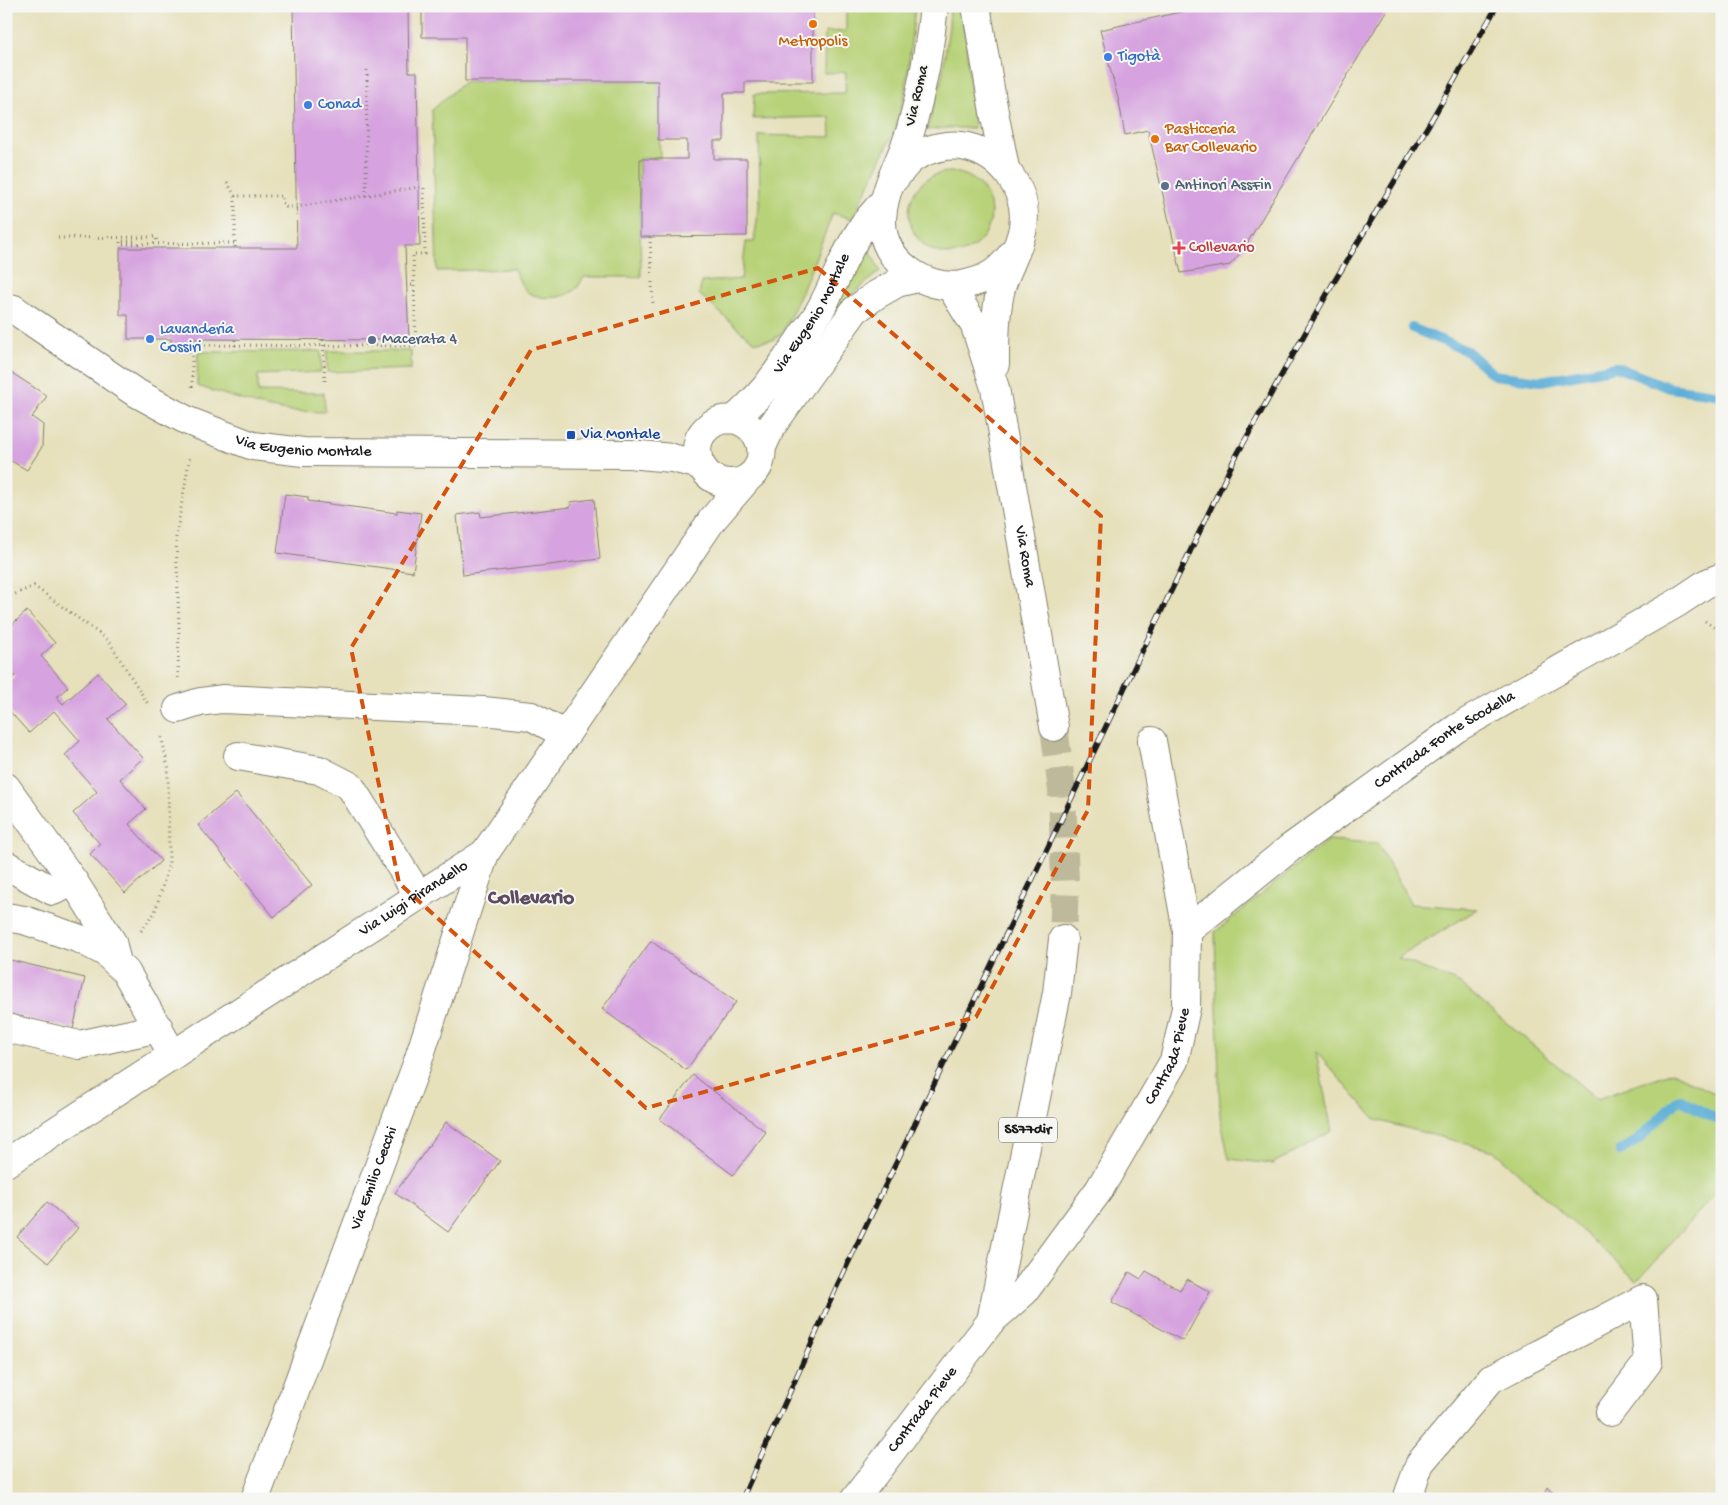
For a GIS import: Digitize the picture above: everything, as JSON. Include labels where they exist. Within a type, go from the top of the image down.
[{"type":"street","name":"Via Roma","points":[[934,6],[925,73],[910,131],[887,192],[882,224],[888,245],[902,265],[918,278],[934,285],[951,287],[979,282],[1003,266],[1016,249]]},
{"type":"street","name":"Via Roma","points":[[976,6],[1005,168]]},
{"type":"street","name":"Via Roma","points":[[887,192],[912,159],[936,148],[960,146],[973,148],[992,157],[1005,168],[1016,185],[1024,212],[1023,228],[1001,290],[995,323],[995,388]]},
{"type":"street","name":"Via Eugenio Montale","points":[[629,454],[672,443],[704,431],[722,419],[733,419],[750,403],[781,368],[818,313],[859,231],[887,192]]},
{"type":"street","name":"Via Eugenio Montale","points":[[9,304],[133,391],[188,421],[253,446],[303,452],[629,454],[672,458],[705,470],[719,481],[729,483],[739,482],[754,473],[760,461],[762,447],[771,427],[855,310],[897,283],[918,278]]},
{"type":"street","name":"Via Roma","points":[[951,287],[975,326],[995,388],[1054,727]]},
{"type":"street","points":[[733,419],[742,421],[755,431],[762,447]]},
{"type":"street","points":[[704,431],[697,447],[713,493],[712,520]]},
{"type":"street","name":"Via Luigi Pirandello","points":[[6,1163],[485,853],[712,520],[748,477]]},
{"type":"street","name":"Contrada Fonte Scodella","points":[[1187,931],[1290,848],[1457,728],[1722,577]]},
{"type":"street","points":[[165,711],[200,702],[222,699],[483,710],[532,716],[566,735]]},
{"type":"street","name":"Contrada Pieve","points":[[855,1499],[991,1321],[1024,1292],[1099,1190],[1174,1062],[1186,1008],[1187,931],[1152,741]]},
{"type":"street","points":[[238,756],[320,770],[350,786],[419,896]]},
{"type":"street","points":[[6,787],[74,882],[112,942],[117,963]]},
{"type":"street","name":"Via Emilio Cecchi","points":[[255,1499],[417,1064],[485,853]]},
{"type":"street","points":[[6,865],[53,891],[74,882]]},
{"type":"street","points":[[6,917],[24,920],[80,939],[105,952],[126,972],[173,1055]]},
{"type":"street","name":"Contrada Pieve","points":[[991,1321],[1057,993],[1063,939]]},
{"type":"street","points":[[6,1028],[79,1045],[159,1028]]},
{"type":"street","points":[[1407,1499],[1420,1462],[1491,1378],[1643,1299],[1648,1362],[1610,1412]]},
{"type":"path","points":[[366,196],[367,69]]},
{"type":"path","points":[[118,238],[118,240],[134,239],[134,241],[120,241],[120,244],[235,245],[235,196],[228,182]]},
{"type":"path","points":[[191,392],[191,345],[416,346],[414,254],[425,254],[424,188],[419,187],[296,207],[286,207],[282,202],[282,196],[235,196]]},
{"type":"path","points":[[58,238],[156,237],[157,244]]},
{"type":"path","points":[[650,237],[653,305]]},
{"type":"path","points":[[406,285],[414,285]]},
{"type":"path","points":[[235,340],[235,346]]},
{"type":"path","points":[[323,340],[325,383]]},
{"type":"path","points":[[165,711],[179,627],[176,537],[191,450]]},
{"type":"path","points":[[6,598],[34,586],[108,640],[165,711]]},
{"type":"path","points":[[155,912],[169,864],[168,767],[159,729]]},
{"type":"highlighted area","points":[[818,268],[1101,516],[1088,810],[976,1017],[646,1108],[399,883],[351,648],[531,350]]},
{"type":"green space","points":[[846,6],[915,6],[906,89],[896,128],[852,219],[833,213],[802,292],[782,333],[773,340],[756,342],[699,294],[702,282],[741,279],[746,242],[754,242],[760,199],[759,135],[831,137],[830,117],[753,119],[754,94],[845,93],[846,72],[824,73],[825,32],[846,31]]},
{"type":"green space","points":[[950,6],[960,6],[966,41],[974,128],[927,130],[942,77]]},
{"type":"green space","points":[[465,81],[658,81],[660,158],[639,159],[641,277],[584,277],[576,289],[570,293],[559,297],[546,298],[526,291],[514,269],[437,271],[432,110]]},
{"type":"green space","points":[[942,172],[958,172],[973,179],[984,190],[991,205],[988,229],[979,242],[958,254],[942,254],[927,247],[916,236],[909,221],[909,205],[916,190],[927,179]]},
{"type":"green space","points":[[868,247],[880,271],[850,296],[808,362],[804,357]]},
{"type":"green space","points":[[321,351],[321,372],[258,375],[258,392],[324,393],[325,412],[288,411],[265,407],[197,386],[198,352]]},
{"type":"green space","points":[[327,351],[411,351],[411,369],[327,372]]},
{"type":"green space","points":[[1328,840],[1377,843],[1411,904],[1478,909],[1398,958],[1459,983],[1597,1099],[1672,1072],[1722,1097],[1722,1186],[1637,1281],[1494,1151],[1376,1120],[1316,1052],[1332,1131],[1272,1164],[1229,1159],[1220,1116],[1215,932]]},
{"type":"building","points":[[293,6],[813,6],[813,82],[745,82],[745,93],[724,93],[724,141],[714,141],[714,159],[747,159],[747,236],[640,237],[640,159],[687,159],[687,140],[658,140],[658,81],[465,81],[465,37],[422,37],[422,11],[408,11],[409,72],[417,72],[420,246],[405,246],[409,340],[190,339],[190,351],[171,351],[171,339],[128,339],[128,315],[120,315],[120,248],[297,248]]},
{"type":"building","points":[[1207,6],[1389,6],[1243,250],[1230,265],[1181,273],[1148,130],[1125,135],[1119,102],[1100,30]]},
{"type":"building","points":[[6,369],[47,396],[32,417],[43,425],[42,447],[27,470],[6,458]]},
{"type":"building","points":[[285,494],[308,497],[308,501],[397,513],[397,510],[421,513],[413,572],[277,553]]},
{"type":"building","points":[[594,499],[600,559],[463,575],[457,515],[480,512],[481,517],[571,507],[570,502]]},
{"type":"building","points":[[27,611],[55,643],[41,656],[68,687],[57,697],[63,704],[98,673],[126,704],[108,719],[143,758],[120,779],[146,809],[129,824],[161,861],[125,893],[90,854],[100,844],[73,813],[97,792],[65,755],[80,741],[54,711],[29,733],[6,707],[6,684],[15,676],[6,665],[6,630]]},
{"type":"building","points":[[236,793],[312,885],[274,917],[198,825]]},
{"type":"building","points":[[651,941],[736,1002],[686,1070],[602,1009]]},
{"type":"building","points":[[6,959],[85,978],[73,1029],[6,1013]]},
{"type":"building","points":[[693,1075],[766,1132],[733,1175],[660,1119]]},
{"type":"building","points":[[446,1122],[500,1161],[448,1232],[395,1193]]},
{"type":"building","points":[[47,1202],[78,1228],[48,1263],[17,1237]]},
{"type":"building","points":[[1146,1271],[1180,1290],[1187,1279],[1210,1292],[1183,1341],[1112,1302],[1129,1272],[1141,1279]]},
{"type":"building","points":[[1548,1487],[1559,1499],[1543,1499]]},
{"type":"waterway","points":[[1412,328],[1467,351],[1494,375],[1541,381],[1616,367],[1670,388],[1722,395]]},
{"type":"waterway","points":[[1620,1151],[1638,1140],[1679,1099],[1722,1122]]},
{"type":"tunnel","points":[[1054,727],[1062,790],[1065,883],[1063,939]]},
{"type":"railway","points":[[742,1499],[837,1286],[1234,460],[1331,287],[1432,119],[1497,6]]},
{"type":"place","name":"Metropolis","points":[[813,24]]},
{"type":"place","name":"Tigotà","points":[[1108,57]]},
{"type":"place","name":"Conad","points":[[308,105]]},
{"type":"place","name":"Pasticceria Bar Collevario","points":[[1155,139]]},
{"type":"place","name":"Antinori AssFin","points":[[1165,186]]},
{"type":"place","name":"Collevario","points":[[1179,248]]},
{"type":"place","name":"Lavanderia Cossiri","points":[[150,339]]},
{"type":"place","name":"Macerata 4","points":[[372,340]]},
{"type":"place","name":"Via Montale","points":[[571,435]]},
{"type":"district","name":"Collevario","points":[[531,899]]}]
